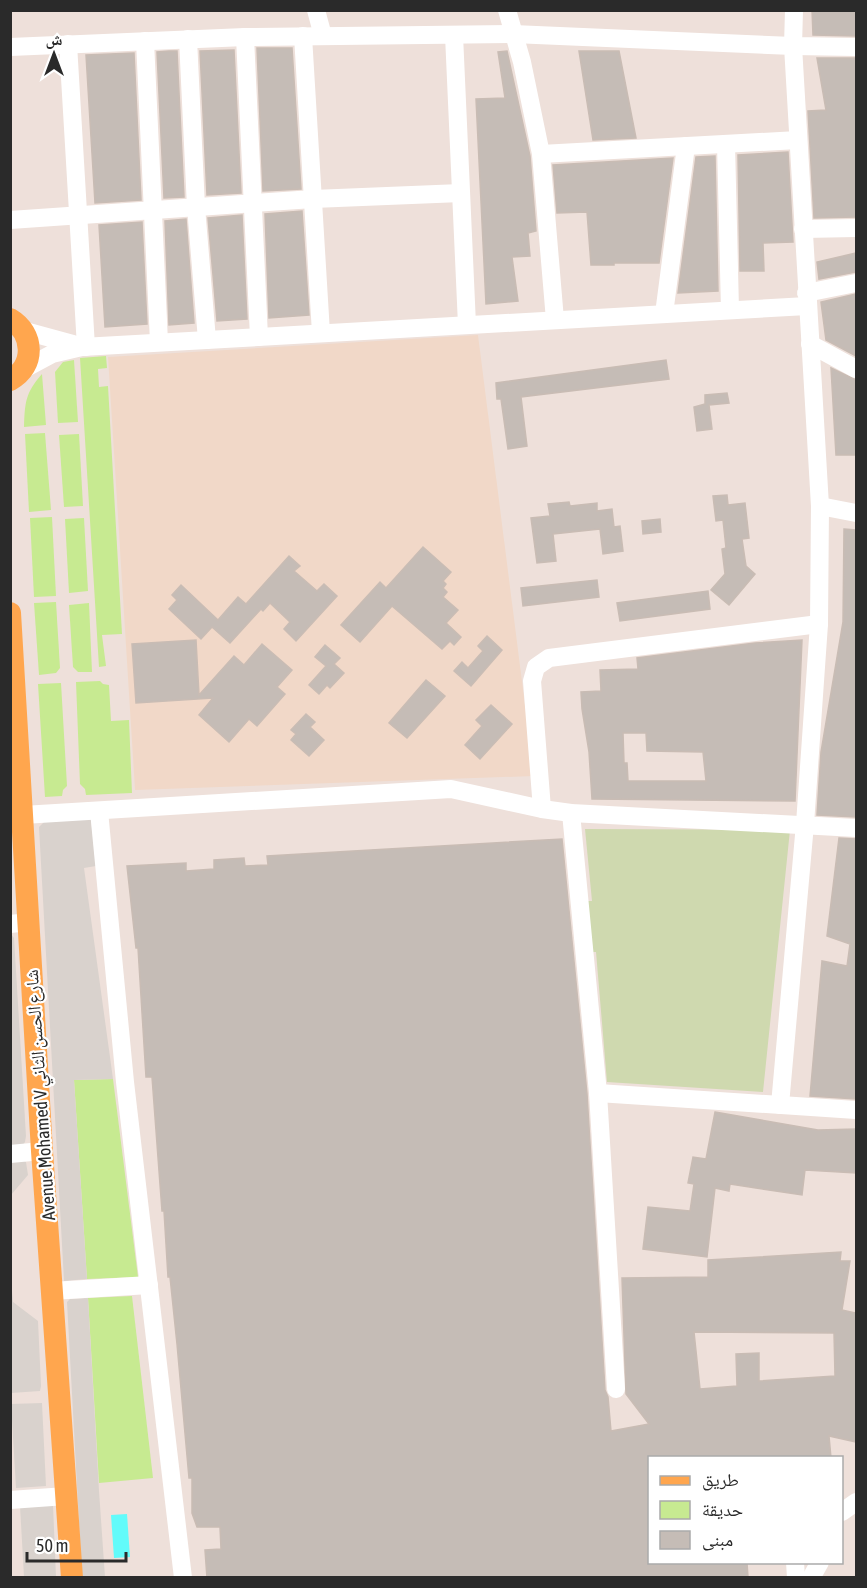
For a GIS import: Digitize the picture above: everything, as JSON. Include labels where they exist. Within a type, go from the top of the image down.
[{"type":"main road","points":[[15,381],[30,350],[16,320]]},
{"type":"main road","name":"Avenue Mohamed V شارع الحسن الثاني","points":[[10,613],[23,815],[20,923],[42,1151],[72,1578]]},
{"type":"street","points":[[316,10],[323,36]]},
{"type":"street","points":[[507,10],[522,62],[541,154],[555,321]]},
{"type":"street","points":[[780,1105],[805,824],[819,624],[820,506],[793,46],[794,10]]},
{"type":"street","points":[[10,47],[245,37],[513,34],[856,47]]},
{"type":"street","points":[[454,35],[467,325]]},
{"type":"street","points":[[303,36],[321,333]]},
{"type":"street","points":[[245,37],[259,337]]},
{"type":"street","points":[[188,39],[196,207],[207,340]]},
{"type":"street","points":[[145,41],[159,342]]},
{"type":"street","points":[[68,44],[84,347]]},
{"type":"street","points":[[541,154],[798,140]]},
{"type":"street","points":[[726,144],[730,310]]},
{"type":"street","points":[[664,314],[686,146]]},
{"type":"street","points":[[10,220],[313,199],[461,193]]},
{"type":"street","points":[[803,229],[856,228]]},
{"type":"street","points":[[15,381],[52,354],[84,347],[730,310],[807,300],[856,283]]},
{"type":"street","points":[[16,320],[84,347]]},
{"type":"street","points":[[810,344],[856,369]]},
{"type":"street","points":[[820,506],[856,513]]},
{"type":"street","points":[[542,809],[532,681],[536,667],[549,658],[819,624]]},
{"type":"street","points":[[23,815],[451,789],[571,813],[856,828]]},
{"type":"street","points":[[99,811],[127,1105],[183,1578]]},
{"type":"street","points":[[571,813],[598,1093],[616,1389]]},
{"type":"street","points":[[598,1093],[856,1110]]},
{"type":"street","points":[[10,1154],[42,1151]]},
{"type":"street","points":[[52,1291],[150,1285]]},
{"type":"street","points":[[10,1500],[66,1496]]},
{"type":"street","points":[[843,1511],[856,1502]]},
{"type":"street","points":[[811,1578],[819,1564]]},
{"type":"shaded area","points":[[478,335],[534,776],[135,790],[108,357]]},
{"type":"shaded area","points":[[91,819],[96,866],[84,868],[113,1079],[74,1080],[87,1279],[64,1281],[39,827],[44,822]]},
{"type":"shaded area","points":[[11,934],[14,938],[26,1136],[22,1146],[11,1146]]},
{"type":"shaded area","points":[[11,1161],[26,1162],[28,1175],[11,1195]]},
{"type":"shaded area","points":[[10,1269],[13,1302],[38,1321],[40,1391],[11,1393]]},
{"type":"shaded area","points":[[88,1298],[105,1577],[82,1577],[67,1302],[70,1299]]},
{"type":"shaded area","points":[[42,1403],[46,1486],[16,1488],[11,1404]]},
{"type":"shaded area","points":[[53,1505],[56,1577],[24,1577],[20,1506]]},
{"type":"green space","points":[[106,356],[107,368],[98,369],[99,387],[108,386],[122,634],[102,635],[106,666],[99,667],[80,358]]},
{"type":"green space","points":[[74,360],[78,422],[58,423],[55,372],[63,362]]},
{"type":"green space","points":[[42,374],[46,425],[24,427],[27,399],[32,387]]},
{"type":"green space","points":[[45,433],[51,510],[29,512],[25,434]]},
{"type":"green space","points":[[79,434],[83,506],[64,507],[59,435]]},
{"type":"green space","points":[[52,517],[56,596],[34,597],[30,518]]},
{"type":"green space","points":[[84,518],[88,591],[69,593],[65,519]]},
{"type":"green space","points":[[56,602],[60,668],[56,673],[39,675],[34,603]]},
{"type":"green space","points":[[89,603],[92,672],[78,672],[73,667],[69,605]]},
{"type":"green space","points":[[100,681],[109,685],[111,721],[129,720],[132,793],[86,795],[85,789],[80,784],[76,682]]},
{"type":"green space","points":[[61,683],[67,786],[62,796],[45,797],[38,684]]},
{"type":"green space","points":[[585,829],[790,830],[763,1092],[607,1082],[596,952],[593,952],[587,901],[592,901]]},
{"type":"green space","points":[[113,1079],[138,1277],[87,1279],[74,1080]]},
{"type":"green space","points":[[132,1296],[153,1478],[99,1483],[88,1298]]},
{"type":"water","points":[[127,1514],[130,1557],[114,1558],[111,1515]]},
{"type":"building","points":[[812,10],[856,10],[856,36],[813,35]]},
{"type":"building","points":[[257,48],[292,48],[301,189],[263,191]]},
{"type":"building","points":[[234,50],[241,193],[207,195],[200,51]]},
{"type":"building","points":[[177,51],[184,197],[164,198],[157,52]]},
{"type":"building","points":[[507,51],[530,156],[536,231],[528,233],[530,256],[512,257],[518,301],[486,304],[476,99],[505,98],[498,52]]},
{"type":"building","points":[[579,51],[619,51],[636,138],[593,140]]},
{"type":"building","points":[[134,53],[141,200],[95,203],[86,55]]},
{"type":"building","points":[[817,58],[856,58],[856,217],[814,218],[808,111],[826,110]]},
{"type":"building","points":[[788,152],[793,242],[763,243],[764,271],[740,271],[738,155]]},
{"type":"building","points":[[715,156],[718,291],[678,293],[696,157]]},
{"type":"building","points":[[673,158],[659,263],[591,265],[587,212],[557,213],[553,165]]},
{"type":"building","points":[[302,211],[309,315],[269,318],[265,214]]},
{"type":"building","points":[[242,215],[247,319],[217,321],[208,218]]},
{"type":"building","points":[[186,219],[194,323],[169,325],[165,221]]},
{"type":"building","points":[[142,222],[147,324],[105,327],[99,225]]},
{"type":"building","points":[[856,253],[856,272],[819,279],[817,262]]},
{"type":"building","points":[[856,294],[856,356],[826,340],[821,302]]},
{"type":"building","points":[[666,360],[669,379],[521,397],[527,446],[508,449],[501,399],[497,399],[496,383]]},
{"type":"building","points":[[831,368],[856,380],[856,455],[836,455]]},
{"type":"building","points":[[727,393],[729,403],[709,405],[712,429],[697,431],[694,407],[705,404],[705,395]]},
{"type":"building","points":[[727,495],[728,505],[745,503],[749,538],[742,539],[746,566],[755,574],[729,605],[711,590],[725,574],[722,549],[726,548],[723,520],[716,521],[713,496]]},
{"type":"building","points":[[569,502],[570,506],[597,503],[597,511],[612,509],[614,527],[620,526],[623,551],[603,554],[600,529],[553,534],[556,561],[537,563],[531,518],[550,516],[548,504]]},
{"type":"building","points":[[660,519],[661,532],[643,534],[642,521]]},
{"type":"building","points":[[844,529],[856,530],[856,817],[817,815],[821,752],[843,622]]},
{"type":"building","points":[[423,547],[451,572],[443,581],[446,584],[443,588],[447,592],[443,597],[458,610],[446,623],[461,637],[454,645],[450,641],[442,649],[392,606],[360,642],[341,625],[380,582],[386,588]]},
{"type":"building","points":[[289,556],[300,566],[294,571],[317,591],[324,584],[337,596],[296,641],[284,629],[290,622],[270,603],[263,611],[261,609],[230,643],[212,627],[201,639],[169,609],[177,600],[172,595],[181,585],[218,620],[238,597],[246,604]]},
{"type":"building","points":[[597,580],[599,597],[523,606],[521,588]]},
{"type":"building","points":[[708,591],[710,609],[620,621],[617,603]]},
{"type":"building","points":[[487,636],[502,650],[471,686],[454,671],[462,662],[468,668],[483,651],[478,646]]},
{"type":"building","points":[[196,640],[199,695],[234,656],[244,665],[262,644],[292,670],[277,687],[285,694],[257,726],[249,719],[229,742],[199,715],[213,698],[136,703],[132,644]]},
{"type":"building","points":[[802,640],[795,801],[592,799],[589,752],[581,692],[601,691],[600,670],[638,669],[637,658],[755,643]],"holes":[[[623,733],[646,733],[647,751],[703,752],[706,781],[628,781],[627,763],[624,763]]]},
{"type":"building","points":[[325,645],[340,658],[334,664],[344,673],[330,688],[327,685],[319,694],[309,685],[326,666],[315,657]]},
{"type":"building","points":[[426,680],[445,696],[407,738],[389,723]]},
{"type":"building","points":[[491,705],[512,724],[480,759],[465,745],[482,726],[476,720]]},
{"type":"building","points":[[306,714],[315,722],[310,727],[324,740],[309,756],[291,740],[296,734],[291,730]]},
{"type":"building","points":[[839,838],[856,839],[856,1099],[810,1096],[822,961],[847,966],[850,944],[827,936]]},
{"type":"building","points":[[562,839],[587,1094],[605,1390],[608,1397],[611,1431],[649,1424],[626,1394],[622,1278],[708,1277],[708,1260],[841,1252],[840,1261],[850,1261],[842,1310],[856,1313],[856,1442],[829,1436],[831,1456],[648,1456],[648,1564],[747,1564],[748,1577],[207,1578],[205,1550],[221,1549],[220,1527],[197,1527],[192,1513],[192,1478],[189,1478],[170,1277],[168,1277],[152,1077],[146,1077],[138,948],[136,948],[127,866],[186,863],[186,871],[214,869],[214,860],[244,858],[245,866],[268,865],[267,856]],"holes":[[[694,1332],[834,1333],[835,1376],[759,1381],[759,1353],[736,1354],[737,1386],[700,1389]]]},
{"type":"building","points":[[715,1112],[818,1130],[856,1129],[856,1173],[805,1170],[802,1195],[730,1184],[729,1191],[715,1188],[707,1257],[643,1249],[648,1207],[690,1211],[694,1184],[688,1183],[693,1157],[706,1159]]}]
